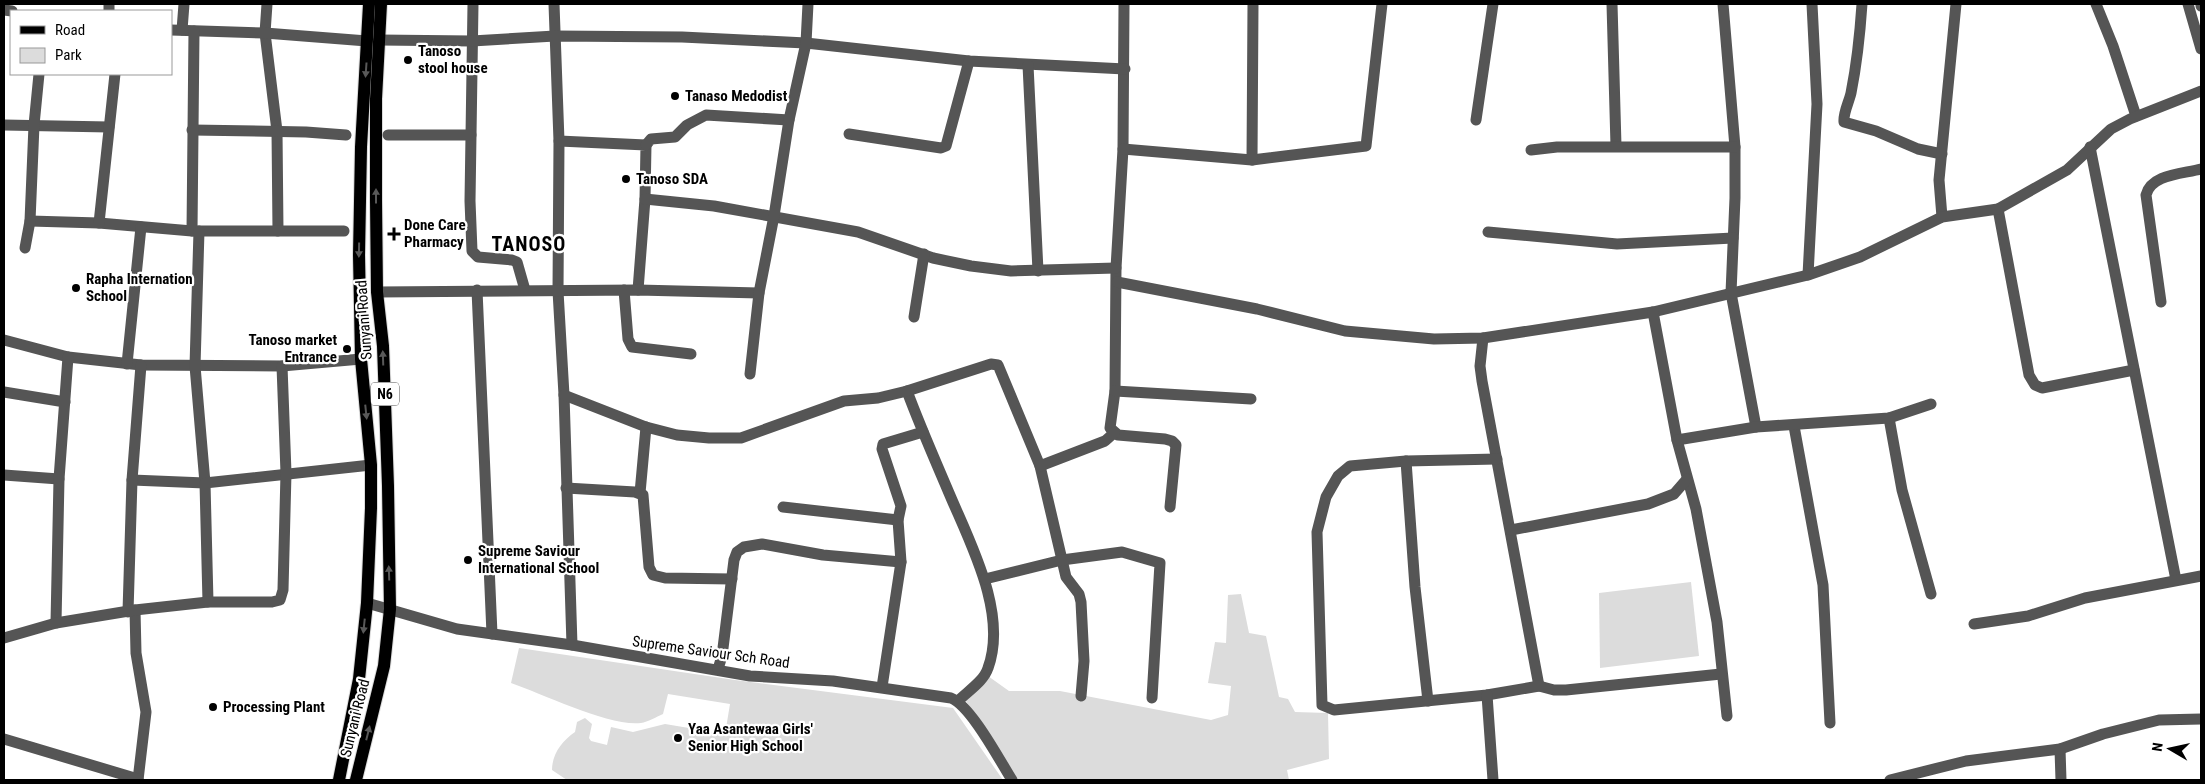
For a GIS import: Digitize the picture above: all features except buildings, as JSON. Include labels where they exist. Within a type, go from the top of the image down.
[{"type":"main road","name":"Sunyani Road","points":[[356,780],[384,666],[390,609],[383,346],[378,292],[376,99],[369,4]]},
{"type":"main road","name":"Sunyani Road","points":[[339,780],[359,679],[367,603],[372,508],[371,465],[360,359],[359,255],[361,157],[373,41],[380,4]]},
{"type":"street","points":[[184,4],[182,30],[192,130],[195,231],[194,366],[205,483],[208,602]]},
{"type":"street","points":[[267,4],[265,33],[277,131],[278,230]]},
{"type":"street","points":[[473,4],[472,251],[478,257],[517,262],[525,290]]},
{"type":"street","points":[[554,4],[559,141],[558,291],[564,395],[572,645]]},
{"type":"street","points":[[750,374],[759,293],[774,216],[789,120],[806,43],[808,4]]},
{"type":"street","points":[[1110,437],[1115,391],[1116,268],[1123,149],[1124,4]]},
{"type":"street","points":[[1252,160],[1253,4]]},
{"type":"street","points":[[1123,149],[1252,160],[1366,146],[1382,4]]},
{"type":"street","points":[[1476,120],[1493,4]]},
{"type":"street","points":[[1612,4],[1616,146]]},
{"type":"street","points":[[1723,4],[1735,147],[1731,293],[1756,427]]},
{"type":"street","points":[[1808,275],[1817,104],[1812,4]]},
{"type":"street","points":[[1862,4],[1858,53],[1844,122],[1876,131],[1918,149],[1942,154]]},
{"type":"street","points":[[1942,218],[1939,180],[1956,4]]},
{"type":"street","points":[[2096,4],[2113,46],[2136,116]]},
{"type":"street","points":[[2188,4],[2201,49]]},
{"type":"street","points":[[182,30],[265,33],[373,41],[472,41],[555,36],[682,37],[806,43],[969,61],[1125,69]]},
{"type":"street","points":[[849,134],[941,148],[946,146],[969,61]]},
{"type":"street","points":[[1028,65],[1038,270]]},
{"type":"street","points":[[25,248],[30,220],[34,125],[39,75]]},
{"type":"street","points":[[99,223],[115,75]]},
{"type":"street","points":[[1117,282],[1258,309],[1345,331],[1434,339],[1483,338],[1653,312],[1808,275],[1860,257],[1942,218],[1998,209],[2068,170],[2111,129],[2136,116],[2201,91]]},
{"type":"street","points":[[638,290],[645,199],[646,145],[651,139],[675,137],[692,122],[706,115],[789,120]]},
{"type":"street","points":[[4,125],[109,127]]},
{"type":"street","points":[[192,130],[277,131],[346,135]]},
{"type":"street","points":[[388,136],[471,135]]},
{"type":"street","points":[[559,141],[646,145]]},
{"type":"street","points":[[1531,150],[1557,147],[1616,146],[1735,147]]},
{"type":"street","points":[[2090,147],[2176,580]]},
{"type":"street","points":[[2161,302],[2146,195],[2147,190],[2150,185],[2158,180],[2201,169]]},
{"type":"street","points":[[645,199],[714,206],[858,232],[924,254],[971,266],[1011,271],[1116,268]]},
{"type":"street","points":[[1998,209],[2029,375],[2035,385],[2042,388],[2134,370]]},
{"type":"street","points":[[30,220],[99,223],[195,231],[344,231]]},
{"type":"street","points":[[127,364],[141,227]]},
{"type":"street","points":[[1488,232],[1595,243],[1626,244],[1733,238]]},
{"type":"street","points":[[914,317],[924,254]]},
{"type":"street","points":[[477,290],[492,634]]},
{"type":"street","points":[[624,290],[628,339],[632,347],[691,354]]},
{"type":"street","points":[[378,292],[638,290],[759,293]]},
{"type":"street","points":[[1653,312],[1677,440],[1696,509],[1717,622],[1721,674],[1727,716]]},
{"type":"street","points":[[1483,338],[1481,374],[1539,686]]},
{"type":"street","points":[[4,340],[68,357],[140,366],[282,366],[360,359]]},
{"type":"street","points":[[56,623],[59,479],[68,357]]},
{"type":"street","points":[[564,395],[646,427],[677,435],[741,438],[844,401],[878,398],[907,392],[991,364],[998,365],[1040,466],[1066,577],[1079,594],[1084,661],[1081,696]]},
{"type":"street","points":[[4,740],[138,780],[146,712],[136,653],[132,611],[132,480],[140,366]]},
{"type":"street","points":[[4,638],[56,623],[132,611],[208,602],[272,602],[280,600],[282,596],[286,473],[282,366]]},
{"type":"street","points":[[1115,391],[1251,399]]},
{"type":"street","points":[[4,392],[65,402]]},
{"type":"street","points":[[907,392],[985,579],[993,629],[989,667],[984,676],[958,700],[996,751],[1012,780]]},
{"type":"street","points":[[1677,440],[1756,427],[1794,426],[1889,418],[1931,404]]},
{"type":"street","points":[[1889,418],[1902,490],[1931,594]]},
{"type":"street","points":[[1794,426],[1823,586],[1830,722]]},
{"type":"street","points":[[646,427],[640,493],[645,499],[649,567],[653,575],[665,578],[732,579]]},
{"type":"street","points":[[882,687],[901,562],[898,520],[901,506],[882,449],[884,444],[923,432]]},
{"type":"street","points":[[1040,466],[1110,437],[1165,439],[1172,441],[1176,445],[1170,507]]},
{"type":"street","points":[[1497,459],[1350,466],[1338,476],[1326,497],[1316,532],[1320,696],[1322,705],[1334,710],[1487,695],[1539,686],[1554,690],[1566,690],[1721,674]]},
{"type":"street","points":[[1406,462],[1415,587],[1428,701]]},
{"type":"street","points":[[132,480],[205,483],[371,465]]},
{"type":"street","points":[[4,474],[59,479]]},
{"type":"street","points":[[1510,530],[1648,504],[1674,494],[1687,479]]},
{"type":"street","points":[[566,488],[640,493]]},
{"type":"street","points":[[783,507],[898,520]]},
{"type":"street","points":[[718,669],[722,656],[737,552],[744,547],[762,544],[823,555],[901,562]]},
{"type":"street","points":[[985,579],[1062,560],[1122,552],[1160,563],[1152,698]]},
{"type":"street","points":[[1974,624],[2028,616],[2085,598],[2201,576]]},
{"type":"street","name":"Supreme Saviour Sch Road","points":[[367,603],[450,628],[572,645],[750,676],[882,687],[911,694],[939,696],[958,700]]},
{"type":"street","points":[[1487,695],[1493,780]]},
{"type":"street","points":[[1890,780],[1966,761],[2060,749],[2103,734],[2159,720],[2201,719]]},
{"type":"street","points":[[2060,749],[2061,780]]},
{"type":"green space","points":[[1691,582],[1699,656],[1600,668],[1599,593]]},
{"type":"green space","points":[[1241,594],[1249,633],[1266,636],[1279,697],[1288,699],[1295,712],[1328,713],[1329,759],[1287,770],[1289,780],[1017,780],[966,701],[988,676],[1009,691],[1060,691],[1211,720],[1228,715],[1231,686],[1208,683],[1215,642],[1226,643],[1228,595]]},
{"type":"green space","name":"Yaa Asantewaa Girls' Senior High School","points":[[519,648],[735,680],[953,708],[1003,780],[567,780],[552,770],[552,764],[562,744],[575,732],[577,722],[585,718],[592,724],[589,738],[591,741],[607,745],[611,727],[633,732],[665,724],[725,734],[730,704],[668,694],[663,714],[646,722],[628,723],[612,720],[576,709],[511,683]]},
{"type":"place","name":"Tanoso stool house","points":[[408,60]]},
{"type":"place","name":"Tanaso Medodist","points":[[675,96]]},
{"type":"place","name":"Tanoso SDA","points":[[626,179]]},
{"type":"place","name":"Done Care Pharmacy","points":[[394,234]]},
{"type":"place","name":"Rapha Internation School","points":[[76,288]]},
{"type":"place","name":"Tanoso market Entrance","points":[[347,349]]},
{"type":"place","name":"Supreme Saviour International School","points":[[468,560]]},
{"type":"place","name":"Processing Plant","points":[[213,707]]},
{"type":"place","name":"Yaa Asantewaa Girls' Senior High School","points":[[678,738]]},
{"type":"district","name":"TANOSO","points":[[529,244]]}]
